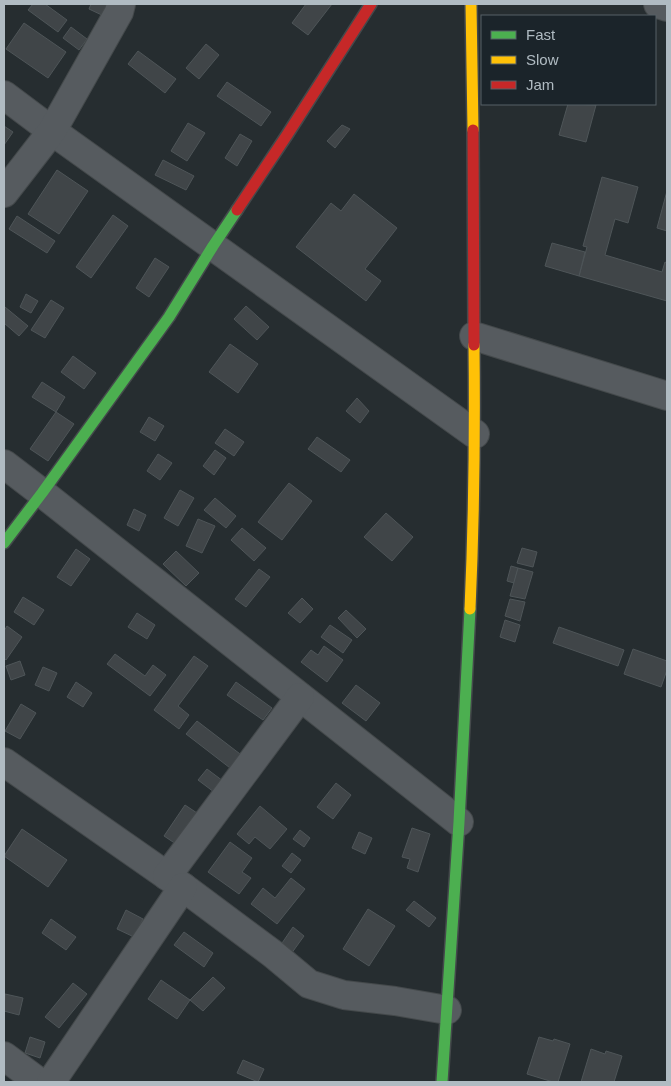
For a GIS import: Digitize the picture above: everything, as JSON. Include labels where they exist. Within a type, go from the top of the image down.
[{"type":"street","points":[[4,192],[52,131],[119,12],[121,4]]},
{"type":"street","points":[[4,543],[169,317],[213,246],[287,136],[371,4]]},
{"type":"street","points":[[442,1082],[459,822],[472,559],[474,336],[471,4]]},
{"type":"street","points":[[658,4],[667,7]]},
{"type":"street","points":[[4,95],[474,434]]},
{"type":"street","points":[[474,336],[667,396]]},
{"type":"street","points":[[4,464],[459,822]]},
{"type":"street","points":[[51,1082],[175,882],[300,697]]},
{"type":"street","points":[[4,762],[175,882],[273,954],[309,984],[344,995],[446,1010]]},
{"type":"street","points":[[4,1056],[39,1082]]},
{"type":"building","points":[[33,4],[45,4],[67,20],[58,32],[28,10]]},
{"type":"building","points":[[91,4],[112,4],[106,17],[89,9]]},
{"type":"building","points":[[306,4],[332,4],[308,35],[292,23]]},
{"type":"building","points":[[24,23],[66,52],[48,78],[6,49]]},
{"type":"building","points":[[71,27],[87,39],[79,50],[63,38]]},
{"type":"building","points":[[206,44],[219,55],[199,79],[186,68]]},
{"type":"building","points":[[138,51],[176,79],[165,93],[128,64]]},
{"type":"building","points":[[227,82],[271,112],[261,126],[217,96]]},
{"type":"building","points":[[568,105],[596,105],[586,142],[559,135]]},
{"type":"building","points":[[188,123],[205,133],[187,161],[171,151]]},
{"type":"building","points":[[342,125],[350,129],[335,148],[327,141]]},
{"type":"building","points":[[4,126],[13,132],[4,145]]},
{"type":"building","points":[[240,134],[252,141],[237,166],[225,158]]},
{"type":"building","points":[[163,160],[194,176],[186,190],[155,175]]},
{"type":"building","points":[[57,170],[88,191],[59,234],[28,214]]},
{"type":"building","points":[[602,177],[638,187],[628,223],[615,219],[605,255],[662,272],[665,262],[667,263],[667,301],[579,276],[587,247],[583,246]]},
{"type":"building","points":[[667,191],[667,231],[657,228]]},
{"type":"building","points":[[354,194],[397,228],[365,269],[381,281],[366,301],[296,247],[331,203],[341,211]]},
{"type":"building","points":[[113,215],[128,226],[91,278],[76,267]]},
{"type":"building","points":[[17,216],[55,241],[47,253],[9,229]]},
{"type":"building","points":[[552,243],[585,252],[579,276],[545,266]]},
{"type":"building","points":[[155,258],[169,267],[149,297],[136,288]]},
{"type":"building","points":[[26,294],[38,301],[31,313],[20,307]]},
{"type":"building","points":[[51,300],[64,308],[45,338],[31,330]]},
{"type":"building","points":[[246,306],[269,327],[257,340],[234,319]]},
{"type":"building","points":[[5,307],[28,326],[19,336],[4,323]]},
{"type":"building","points":[[230,344],[258,364],[238,393],[209,372]]},
{"type":"building","points":[[73,356],[96,373],[84,389],[61,372]]},
{"type":"building","points":[[42,382],[65,397],[56,412],[32,397]]},
{"type":"building","points":[[357,398],[369,411],[360,423],[346,411]]},
{"type":"building","points":[[56,412],[74,424],[48,461],[30,449]]},
{"type":"building","points":[[149,417],[164,426],[155,441],[140,432]]},
{"type":"building","points":[[225,429],[244,442],[234,456],[215,443]]},
{"type":"building","points":[[317,437],[350,460],[341,472],[308,449]]},
{"type":"building","points":[[215,450],[226,458],[214,475],[203,466]]},
{"type":"building","points":[[158,454],[172,463],[160,480],[147,471]]},
{"type":"building","points":[[289,483],[312,501],[282,540],[258,522]]},
{"type":"building","points":[[180,490],[194,498],[178,526],[164,518]]},
{"type":"building","points":[[215,498],[236,516],[226,528],[204,510]]},
{"type":"building","points":[[134,509],[146,515],[139,531],[127,525]]},
{"type":"building","points":[[386,513],[413,537],[392,561],[364,537]]},
{"type":"building","points":[[198,519],[215,526],[202,553],[186,546]]},
{"type":"building","points":[[242,528],[266,548],[254,561],[231,540]]},
{"type":"building","points":[[522,548],[537,552],[533,567],[517,563]]},
{"type":"building","points":[[76,549],[90,559],[71,586],[57,577]]},
{"type":"building","points":[[176,551],[199,573],[186,586],[163,564]]},
{"type":"building","points":[[511,566],[518,568],[514,583],[507,581]]},
{"type":"building","points":[[518,568],[533,572],[525,599],[510,596]]},
{"type":"building","points":[[259,569],[270,577],[246,607],[235,599]]},
{"type":"building","points":[[23,597],[44,610],[34,625],[14,612]]},
{"type":"building","points":[[302,598],[313,609],[300,623],[288,613]]},
{"type":"building","points":[[510,599],[525,602],[520,621],[505,616]]},
{"type":"building","points":[[346,610],[366,629],[357,638],[338,618]]},
{"type":"building","points":[[137,613],[155,625],[147,639],[128,627]]},
{"type":"building","points":[[505,620],[520,625],[515,642],[500,637]]},
{"type":"building","points":[[330,625],[352,640],[343,653],[321,637]]},
{"type":"building","points":[[7,626],[22,637],[6,660],[4,658],[4,631]]},
{"type":"building","points":[[559,627],[624,650],[618,666],[553,643]]},
{"type":"building","points":[[324,646],[343,660],[327,682],[301,662],[311,650],[318,655]]},
{"type":"building","points":[[633,649],[667,661],[667,670],[661,687],[624,674]]},
{"type":"building","points":[[115,654],[145,676],[153,665],[166,675],[150,696],[107,664]]},
{"type":"building","points":[[194,656],[208,666],[178,706],[189,715],[179,729],[154,710]]},
{"type":"building","points":[[20,661],[25,675],[11,680],[6,666]]},
{"type":"building","points":[[43,667],[57,673],[49,691],[35,685]]},
{"type":"building","points":[[76,682],[92,693],[83,707],[67,697]]},
{"type":"building","points":[[236,682],[272,708],[263,720],[227,695]]},
{"type":"building","points":[[356,685],[380,703],[366,721],[342,703]]},
{"type":"building","points":[[21,704],[36,713],[20,739],[5,731]]},
{"type":"building","points":[[197,721],[244,757],[234,771],[186,734]]},
{"type":"building","points":[[207,769],[227,784],[218,795],[198,780]]},
{"type":"building","points":[[336,783],[351,795],[333,819],[317,807]]},
{"type":"building","points":[[185,805],[200,815],[179,846],[164,836]]},
{"type":"building","points":[[260,806],[287,829],[270,849],[255,837],[249,844],[237,834]]},
{"type":"building","points":[[412,828],[430,834],[418,872],[407,868],[410,859],[402,857]]},
{"type":"building","points":[[22,829],[67,860],[48,887],[4,856]]},
{"type":"building","points":[[300,830],[310,838],[304,847],[293,839]]},
{"type":"building","points":[[359,832],[372,838],[365,854],[352,848]]},
{"type":"building","points":[[230,842],[252,858],[242,872],[251,878],[239,894],[208,872]]},
{"type":"building","points":[[292,853],[301,860],[291,873],[282,866]]},
{"type":"building","points":[[291,878],[305,889],[277,924],[251,904],[263,888],[275,898]]},
{"type":"building","points":[[414,901],[436,918],[429,927],[406,910]]},
{"type":"building","points":[[368,909],[395,926],[369,966],[343,949]]},
{"type":"building","points":[[126,910],[143,919],[134,937],[117,929]]},
{"type":"building","points":[[51,919],[76,937],[66,950],[42,933]]},
{"type":"building","points":[[293,927],[304,936],[291,954],[280,946]]},
{"type":"building","points":[[184,932],[213,953],[204,967],[174,945]]},
{"type":"building","points":[[213,977],[225,988],[203,1011],[190,1000]]},
{"type":"building","points":[[161,980],[190,1000],[177,1019],[148,999]]},
{"type":"building","points":[[73,983],[87,994],[59,1028],[45,1017]]},
{"type":"building","points":[[5,994],[23,998],[19,1015],[4,1011]]},
{"type":"building","points":[[30,1037],[45,1042],[40,1058],[25,1053]]},
{"type":"building","points":[[539,1037],[570,1044],[558,1082],[527,1074]]},
{"type":"building","points":[[591,1049],[605,1054],[606,1051],[622,1056],[614,1082],[581,1082]]},
{"type":"building","points":[[243,1060],[264,1069],[258,1082],[237,1073]]},
{"type":"traffic: fast","points":[[4,543],[169,317],[237,210]]},
{"type":"traffic: fast","points":[[442,1082],[459,822],[470,609]]},
{"type":"traffic: slow","points":[[471,4],[473,130]]},
{"type":"traffic: slow","points":[[470,609],[474,477],[474,345]]},
{"type":"traffic: jam","points":[[237,210],[371,4]]},
{"type":"traffic: jam","points":[[473,130],[474,345]]}]
